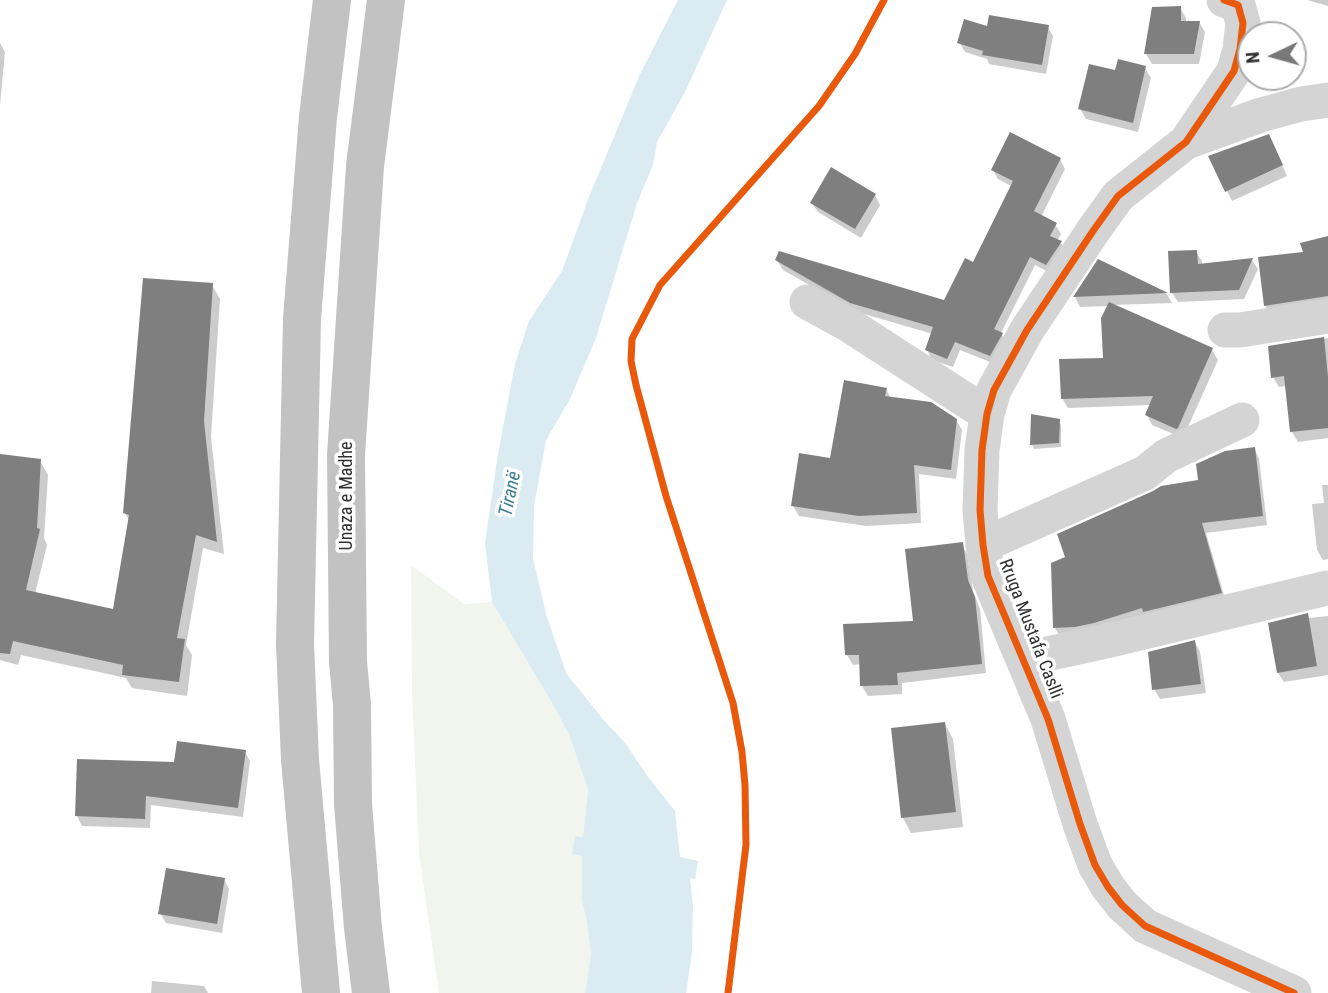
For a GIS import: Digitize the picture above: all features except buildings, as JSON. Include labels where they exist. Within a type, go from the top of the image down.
[{"type":"highway","points":[[321,993],[300,760],[295,644],[302,319],[318,117],[332,0]]},
{"type":"highway","name":"Unaza e Madhe","points":[[371,993],[353,804],[352,705],[348,662],[346,455],[365,166],[386,0]]},
{"type":"highway","points":[[352,705],[360,726],[373,789],[394,993]]},
{"type":"highway","points":[[296,993],[290,921],[287,822],[291,784],[300,760]]},
{"type":"street","name":"Rruga Mustafa Caslli","points":[[1224,0],[1238,5],[1243,23],[1234,71],[1186,142],[1118,196],[1027,330],[994,390],[987,414],[982,450],[980,510],[988,576],[1048,719],[1080,824],[1095,865],[1108,887],[1122,905],[1145,926],[1294,993]]},
{"type":"street","name":"Rruga Mustafa Caslli","points":[[1186,142],[1261,115],[1328,100]]},
{"type":"street","points":[[807,302],[849,325],[987,414]]},
{"type":"street","points":[[1225,330],[1328,316]]},
{"type":"street","name":"Rruga Mustafa Caslli","points":[[983,545],[1145,472],[1166,456],[1242,420]]},
{"type":"street","name":"Rruga Mustafa Caslli","points":[[1024,659],[1327,588]]},
{"type":"shaded area","points":[[411,565],[464,604],[492,602],[569,735],[588,789],[583,837],[572,854],[582,856],[582,901],[591,954],[585,993],[439,993],[419,853],[412,694]]},
{"type":"water","name":"Tiranë","points":[[678,0],[727,0],[685,92],[657,142],[653,165],[637,203],[596,338],[570,399],[546,440],[534,506],[533,558],[546,614],[566,673],[625,743],[675,811],[680,857],[698,861],[695,879],[690,878],[693,906],[692,953],[686,993],[585,993],[591,954],[582,901],[582,856],[572,854],[575,836],[583,837],[588,789],[569,735],[492,602],[485,543],[515,364],[529,321],[562,271],[589,197],[640,74]]},
{"type":"cycle path","points":[[728,993],[746,845],[742,752],[733,703],[666,496],[636,385],[631,361],[632,339],[660,285],[819,106],[855,54],[884,0]]},
{"type":"cycle path","points":[[1224,0],[1238,5],[1243,23],[1234,71],[1186,142],[1118,196],[1027,330],[994,390],[987,414],[982,450],[980,510],[988,576],[1048,719],[1080,824],[1095,865],[1108,887],[1122,905],[1145,926],[1294,993]]}]
